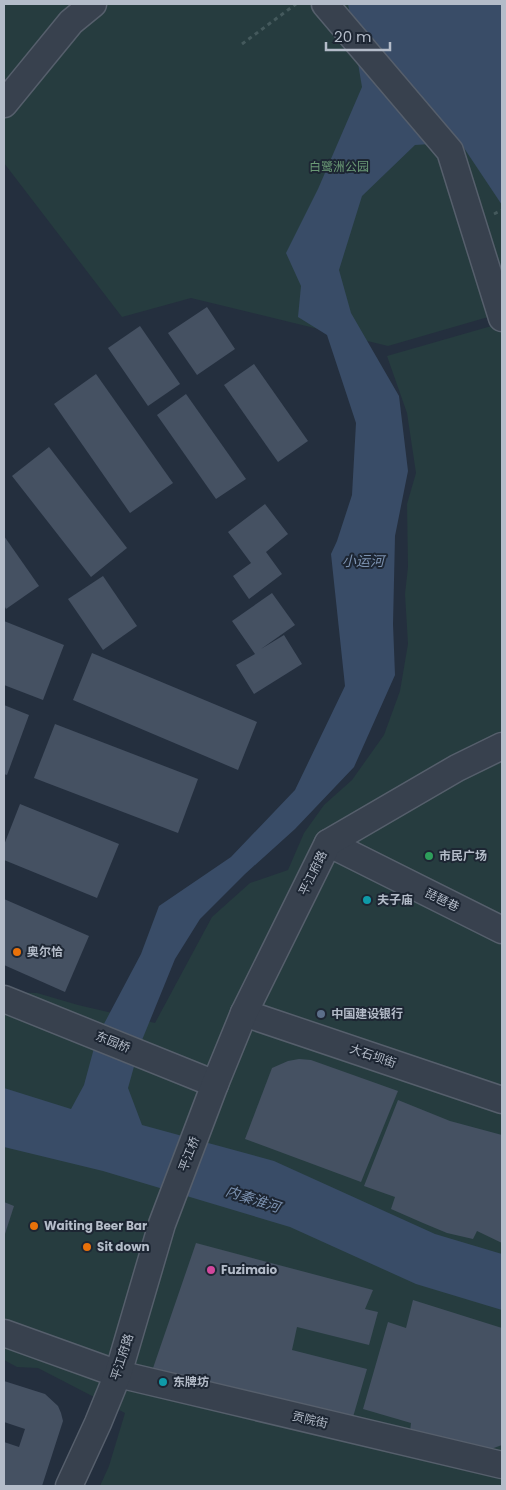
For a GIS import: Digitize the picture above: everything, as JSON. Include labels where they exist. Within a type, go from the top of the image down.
[{"type":"street","points":[[4,104],[71,22],[93,4]]},
{"type":"street","points":[[333,13],[450,151],[502,318]]},
{"type":"street","name":"平江府路","points":[[215,1084],[244,1013],[328,843],[457,768],[502,746]]},
{"type":"street","name":"琵琶巷","points":[[328,843],[502,930]]},
{"type":"street","name":"东园桥","points":[[4,998],[215,1084]]},
{"type":"street","name":"大石坝街","points":[[244,1013],[502,1100]]},
{"type":"street","name":"平江桥","points":[[162,1224],[215,1084]]},
{"type":"street","name":"平江府路","points":[[68,1486],[98,1423],[118,1374],[162,1224]]},
{"type":"street","name":"贡院街","points":[[4,1333],[118,1374],[502,1465]]},
{"type":"path","points":[[242,44],[296,4]]},
{"type":"path","points":[[497,212],[502,210]]},
{"type":"green space","name":"白鹭洲公园","points":[[4,4],[502,4],[502,313],[388,346],[191,298],[122,317],[4,163]]},
{"type":"green space","name":"夫子庙","points":[[502,323],[502,1486],[100,1486],[109,1466],[125,1413],[38,1368],[17,1367],[4,1360],[4,992],[37,993],[78,1005],[155,1023],[212,917],[250,883],[288,870],[304,833],[324,805],[352,780],[384,735],[400,691],[408,644],[405,594],[408,567],[407,504],[416,473],[407,413],[387,356]]},
{"type":"water","points":[[348,4],[502,4],[502,205],[460,142],[415,145],[362,196],[339,270],[351,313],[399,396],[408,471],[395,536],[393,624],[395,675],[354,767],[295,829],[245,874],[200,919],[175,959],[140,1045],[128,1088],[142,1125],[274,1161],[435,1234],[502,1254],[502,1310],[416,1284],[290,1227],[103,1171],[4,1147],[4,1088],[71,1109],[84,1085],[97,1037],[141,954],[159,906],[231,857],[295,790],[345,686],[331,554],[352,495],[356,423],[327,335],[298,317],[301,286],[286,253],[318,189],[362,87]]},
{"type":"building","points":[[207,307],[235,349],[197,375],[168,333]]},
{"type":"building","points":[[140,326],[180,384],[148,406],[108,348]]},
{"type":"building","points":[[254,364],[308,441],[278,462],[224,385]]},
{"type":"building","points":[[96,374],[173,483],[130,513],[54,404]]},
{"type":"building","points":[[186,394],[246,479],[216,499],[157,415]]},
{"type":"building","points":[[49,447],[127,548],[91,577],[12,476]]},
{"type":"building","points":[[265,504],[288,534],[266,552],[282,574],[249,599],[233,576],[251,563],[228,532]]},
{"type":"building","points":[[4,536],[39,586],[6,609],[4,605]]},
{"type":"building","points":[[103,576],[137,626],[103,650],[68,599]]},
{"type":"building","points":[[272,593],[295,625],[261,649],[284,635],[302,664],[254,694],[236,665],[255,654],[232,621]]},
{"type":"building","points":[[4,621],[64,645],[43,700],[4,685]]},
{"type":"building","points":[[92,653],[257,722],[238,770],[73,700]]},
{"type":"building","points":[[4,705],[29,715],[7,775],[4,774]]},
{"type":"building","points":[[55,724],[198,779],[178,833],[34,778]]},
{"type":"building","points":[[20,804],[119,844],[97,898],[4,860],[4,845]]},
{"type":"building","points":[[4,899],[89,936],[65,992],[4,965]]},
{"type":"building","points":[[299,1059],[311,1060],[398,1091],[361,1182],[245,1139],[272,1068],[288,1061]]},
{"type":"building","points":[[398,1100],[450,1121],[502,1135],[502,1243],[477,1231],[473,1239],[447,1233],[391,1209],[395,1197],[364,1186]]},
{"type":"building","points":[[4,1202],[14,1206],[4,1237]]},
{"type":"building","points":[[196,1243],[373,1290],[365,1309],[378,1312],[369,1345],[297,1327],[292,1350],[367,1369],[353,1417],[152,1371]]},
{"type":"building","points":[[413,1300],[502,1328],[502,1445],[491,1449],[410,1432],[411,1423],[363,1409],[388,1322],[406,1328]]},
{"type":"building","points":[[4,1381],[45,1394],[58,1406],[61,1413],[63,1421],[42,1486],[4,1486],[4,1442],[19,1447],[25,1429],[4,1422]]},
{"type":"place","name":"市民广场","points":[[429,856]]},
{"type":"place","name":"夫子庙","points":[[367,900]]},
{"type":"place","name":"奥尔恰","points":[[17,952]]},
{"type":"place","name":"中国建设银行","points":[[321,1014]]},
{"type":"place","name":"Waiting Beer Bar","points":[[34,1226]]},
{"type":"place","name":"Sit down","points":[[87,1247]]},
{"type":"place","name":"Fuzimaio","points":[[211,1270]]},
{"type":"place","name":"东牌坊","points":[[163,1382]]},
{"type":"water label","name":"小运河","points":[[363,561]]},
{"type":"water label","name":"内秦淮河","points":[[253,1199]]}]
